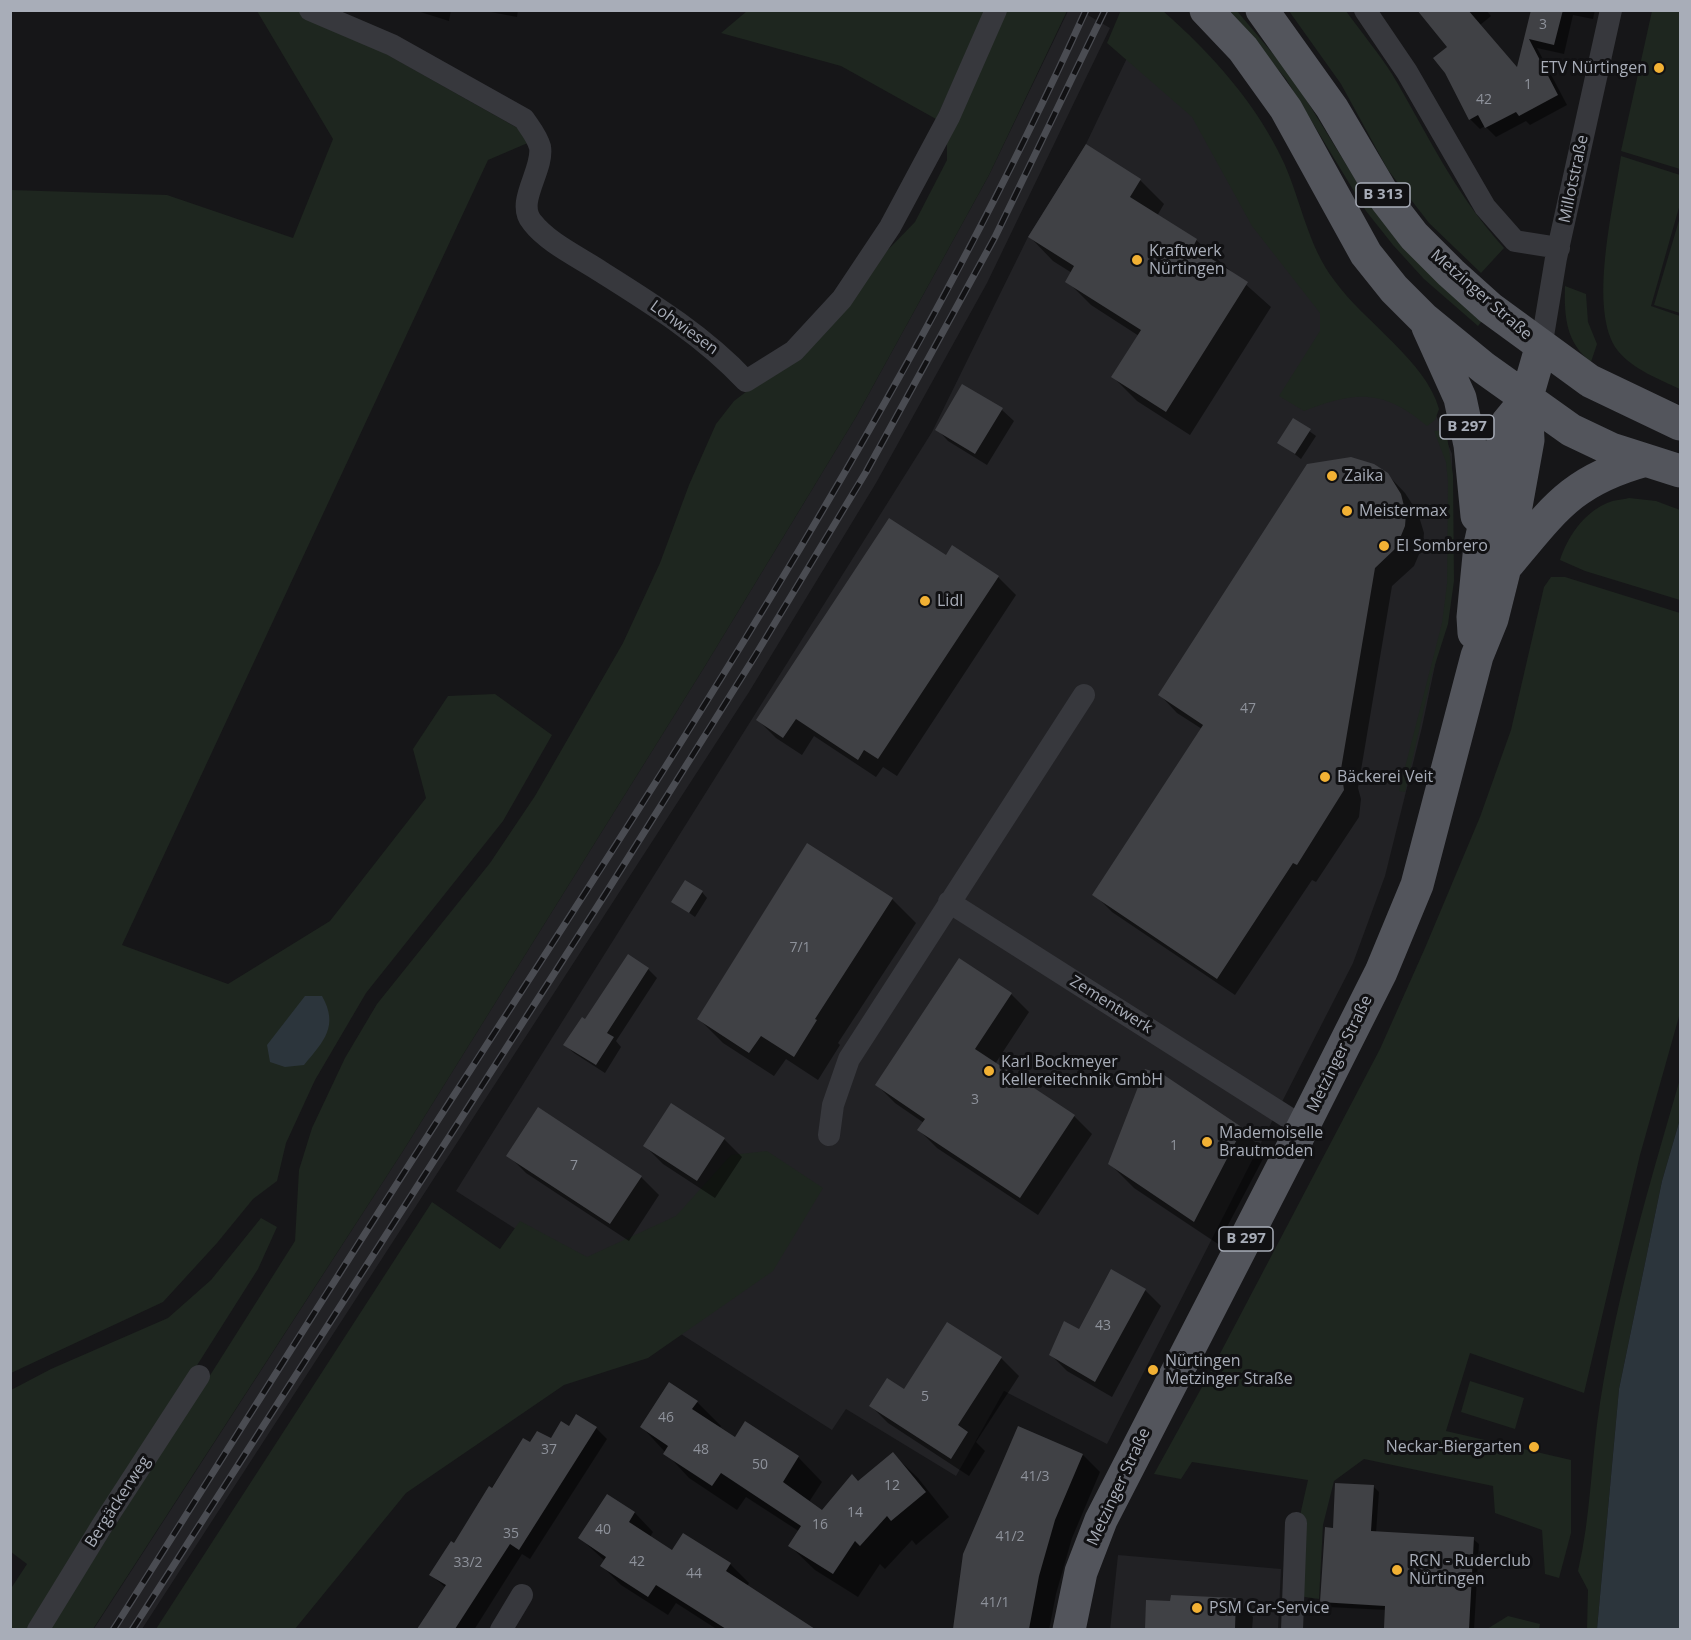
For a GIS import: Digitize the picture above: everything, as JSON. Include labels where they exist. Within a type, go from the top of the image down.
[{"type":"main road","name":"B 313","points":[[1206,10],[1265,78],[1286,109],[1366,254],[1394,289],[1516,411],[1571,430],[1611,449],[1646,460]]},
{"type":"main road","name":"Metzinger Straße","points":[[1262,10],[1332,108],[1387,201],[1414,236],[1490,308],[1542,348],[1516,411],[1480,545],[1473,617],[1477,656]]},
{"type":"main road","name":"B 297","points":[[1423,318],[1460,398],[1470,445],[1480,545]]},
{"type":"main road","name":"B 313","points":[[1542,348],[1590,381],[1680,424]]},
{"type":"main road","name":"Metzinger Straße","points":[[1069,1629],[1082,1572],[1101,1520],[1304,1127],[1381,972],[1418,885],[1477,656],[1491,619],[1505,567],[1528,440],[1516,411]]},
{"type":"main road","name":"B 297","points":[[1505,567],[1564,498],[1608,472],[1646,460]]},
{"type":"main road","points":[[1646,460],[1680,471]]},
{"type":"street","name":"Lohwiesen","points":[[310,10],[392,45],[524,119],[537,139],[541,156],[527,208],[532,223],[561,246],[640,296],[720,354],[746,381],[794,351],[842,299],[890,227],[939,137],[996,10]]},
{"type":"street","points":[[1365,10],[1407,72],[1485,207],[1515,241],[1559,248]]},
{"type":"street","name":"Millotstraße","points":[[1542,348],[1559,248],[1611,10]]},
{"type":"street","points":[[829,1135],[833,1105],[849,1059],[1084,695]]},
{"type":"street","name":"Zementwerk","points":[[949,902],[1304,1127]]},
{"type":"street","name":"Bergäckerweg","points":[[38,1629],[199,1376]]},
{"type":"street","points":[[1292,1629],[1296,1523]]},
{"type":"street","points":[[501,1629],[522,1595]]},
{"type":"shaded area","points":[[1121,10],[1163,11],[1215,62],[1247,100],[1284,163],[1311,238],[1325,267],[1347,296],[1421,374],[1432,391],[1439,409],[1435,420],[1427,426],[1397,405],[1368,397],[1339,400],[1304,411],[1279,396],[1320,331],[1320,313],[1252,226],[1192,117],[1107,43]]},
{"type":"shaded area","points":[[257,11],[310,11],[537,139],[488,160],[122,945],[228,984],[330,921],[426,798],[413,749],[448,696],[495,694],[552,735],[503,821],[366,993],[315,1080],[286,1143],[277,1181],[253,1199],[217,1243],[163,1302],[11,1373],[11,190],[167,195],[293,238],[333,139]]},
{"type":"shaded area","points":[[747,11],[986,11],[936,119],[841,66],[721,33]]},
{"type":"shaded area","points":[[1004,11],[1067,11],[989,175],[856,417],[705,666],[403,1151],[93,1629],[49,1630],[295,1241],[299,1170],[312,1128],[345,1058],[377,1004],[490,863],[535,796],[623,643],[660,563],[689,485],[716,424],[734,401],[759,382],[915,222],[947,160],[947,134]]},
{"type":"shaded area","points":[[1068,11],[1081,11],[1110,28],[987,283],[876,483],[749,692],[142,1629],[93,1630],[403,1151],[705,666],[856,417],[989,175]]},
{"type":"shaded area","points":[[1228,11],[1237,11],[1291,75],[1373,208],[1482,321],[1478,326],[1424,279],[1366,211],[1286,79]]},
{"type":"shaded area","points":[[1289,11],[1346,11],[1375,50],[1392,74],[1456,185],[1504,248],[1481,273],[1429,223],[1388,170],[1341,84]]},
{"type":"shaded area","name":"ETV Nürtingen","points":[[1652,11],[1680,11],[1680,169],[1621,151]]},
{"type":"shaded area","points":[[1127,58],[1198,114],[1287,264],[1425,388],[1452,454],[1453,579],[1422,727],[1385,876],[1353,963],[1107,1444],[1004,1391],[956,1476],[846,1409],[832,1430],[456,1191],[932,432],[1028,237],[1086,144]]},
{"type":"shaded area","points":[[1621,156],[1680,175],[1680,204],[1651,306],[1680,316],[1680,389],[1631,364],[1618,351],[1609,333],[1604,311],[1603,285],[1605,257]]},
{"type":"shaded area","points":[[1680,217],[1680,313],[1654,305]]},
{"type":"shaded area","points":[[1565,286],[1586,294],[1588,322],[1597,344],[1591,362],[1576,346],[1568,328]]},
{"type":"shaded area","points":[[1446,430],[1453,475],[1454,581],[1448,624],[1432,674],[1405,792],[1399,791],[1442,623],[1447,584],[1448,482],[1446,462],[1434,431]]},
{"type":"shaded area","points":[[1629,498],[1656,501],[1680,510],[1680,600],[1585,571],[1560,560],[1567,543],[1583,520],[1597,508]]},
{"type":"shaded area","points":[[1551,577],[1565,577],[1680,613],[1680,1013],[1640,1155],[1584,1393],[1470,1353],[1446,1431],[1571,1460],[1571,1533],[1559,1578],[1545,1574],[1542,1530],[1495,1513],[1493,1486],[1364,1459],[1334,1481],[1323,1525],[1319,1599],[1298,1596],[1299,1520],[1308,1480],[1192,1462],[1181,1479],[1154,1474],[1213,1367],[1380,1049],[1425,948],[1480,817],[1511,730],[1544,587]]},
{"type":"shaded area","points":[[305,996],[322,996],[327,1007],[329,1025],[323,1041],[304,1065],[285,1067],[270,1062],[267,1045]]},
{"type":"shaded area","points":[[1680,1079],[1680,1119],[1662,1181],[1619,1389],[1597,1629],[1587,1629],[1588,1590],[1578,1571],[1586,1529],[1600,1403],[1625,1280]]},
{"type":"shaded area","points":[[1680,1119],[1680,1629],[1597,1629],[1619,1389],[1662,1181]]},
{"type":"shaded area","points":[[767,1151],[823,1188],[773,1271],[648,1358],[564,1385],[406,1493],[295,1629],[156,1629],[432,1202],[500,1249],[520,1221],[587,1257],[676,1216],[731,1155]]},
{"type":"shaded area","points":[[261,1218],[277,1227],[258,1269],[30,1629],[11,1629],[10,1590],[27,1564],[11,1552],[11,1390],[51,1369],[168,1318],[211,1280]]},
{"type":"shaded area","points":[[1470,1381],[1524,1398],[1515,1429],[1461,1412]]},
{"type":"shaded area","points":[[1118,1555],[1281,1569],[1278,1629],[1110,1630]]},
{"type":"shaded area","points":[[1508,1616],[1540,1624],[1539,1629],[1487,1629]]},
{"type":"building","points":[[1417,10],[1468,10],[1517,67],[1531,10],[1563,10],[1554,45],[1529,39],[1558,95],[1519,116],[1516,112],[1485,128],[1478,115],[1469,120],[1445,73],[1433,58],[1447,47]]},
{"type":"building","points":[[1086,144],[1141,179],[1130,197],[1197,239],[1193,247],[1248,282],[1166,412],[1111,377],[1141,330],[1065,282],[1074,266],[1028,237]]},
{"type":"building","points":[[962,384],[1003,408],[975,454],[935,430]]},
{"type":"building","points":[[1293,418],[1311,429],[1295,454],[1277,443]]},
{"type":"building","points":[[1351,457],[1374,464],[1388,473],[1401,494],[1406,514],[1405,526],[1396,548],[1375,568],[1341,769],[1344,790],[1297,865],[1293,863],[1217,979],[1092,895],[1203,725],[1158,695],[1307,464]]},
{"type":"building","points":[[889,518],[946,555],[952,545],[999,576],[878,759],[864,750],[858,760],[796,719],[783,738],[756,720]]},
{"type":"building","points":[[807,843],[893,898],[815,1019],[817,1020],[794,1057],[761,1036],[749,1053],[697,1019]]},
{"type":"building","points":[[685,880],[703,891],[689,913],[671,902]]},
{"type":"building","points":[[628,954],[649,968],[607,1033],[614,1037],[596,1065],[563,1045],[582,1017],[585,1019]]},
{"type":"building","points":[[959,958],[1012,993],[975,1049],[1075,1115],[1020,1198],[917,1130],[925,1119],[875,1085]]},
{"type":"building","points":[[1145,1069],[1164,1075],[1243,1128],[1194,1222],[1108,1164]]},
{"type":"building","points":[[671,1103],[725,1138],[697,1181],[643,1146]]},
{"type":"building","points":[[538,1107],[642,1176],[610,1224],[506,1156]]},
{"type":"building","points":[[1111,1269],[1146,1289],[1095,1382],[1049,1355],[1064,1321],[1079,1329]]},
{"type":"building","points":[[947,1322],[1002,1357],[958,1425],[968,1432],[951,1459],[869,1406],[887,1378],[904,1389]]},
{"type":"building","points":[[669,1382],[698,1401],[692,1409],[735,1437],[745,1421],[799,1456],[783,1482],[822,1510],[852,1474],[858,1481],[893,1452],[926,1492],[891,1521],[887,1516],[860,1546],[855,1541],[833,1574],[788,1546],[801,1526],[721,1473],[712,1486],[663,1454],[668,1446],[640,1427]]},
{"type":"building","points":[[576,1414],[597,1427],[519,1550],[510,1544],[455,1629],[417,1629],[446,1585],[429,1575],[451,1541],[454,1543],[489,1486],[492,1488],[523,1438],[530,1442],[537,1431],[551,1438],[561,1421],[569,1426]]},
{"type":"building","points":[[1018,1426],[1083,1454],[1055,1520],[1039,1576],[1029,1629],[953,1629],[963,1554]]},
{"type":"building","name":"RCN - Ruderclub Nürtingen","points":[[1335,1483],[1374,1485],[1371,1531],[1474,1537],[1469,1629],[1384,1628],[1385,1606],[1320,1602],[1325,1527],[1333,1528]]},
{"type":"building","points":[[607,1494],[635,1512],[629,1522],[672,1550],[683,1533],[731,1563],[726,1571],[815,1629],[726,1629],[656,1585],[648,1597],[600,1566],[606,1557],[578,1538]]},
{"type":"building","points":[[1171,1595],[1236,1598],[1235,1629],[1145,1629],[1146,1600],[1170,1601]]},
{"type":"railway","points":[[113,1630],[637,812],[798,551],[876,419],[950,285],[1020,149],[1086,10]]},
{"type":"railway","points":[[132,1630],[606,893],[755,656],[866,472],[995,237],[1105,10]]},
{"type":"place","name":"ETV Nürtingen","points":[[1659,68]]},
{"type":"place","name":"Kraftwerk Nürtingen","points":[[1137,260]]},
{"type":"place","name":"Zaika","points":[[1332,476]]},
{"type":"place","name":"Meistermax","points":[[1347,511]]},
{"type":"place","name":"El Sombrero","points":[[1384,546]]},
{"type":"place","name":"Lidl","points":[[925,601]]},
{"type":"place","name":"Bäckerei Veit","points":[[1325,777]]},
{"type":"place","name":"Karl Bockmeyer Kellereitechnik GmbH","points":[[989,1071]]},
{"type":"place","name":"Mademoiselle Brautmoden","points":[[1207,1142]]},
{"type":"place","name":"Nürtingen Metzinger Straße","points":[[1153,1370]]},
{"type":"place","name":"Neckar-Biergarten","points":[[1534,1447]]},
{"type":"place","name":"RCN - Ruderclub Nürtingen","points":[[1397,1570]]},
{"type":"place","name":"PSM Car-Service","points":[[1197,1608]]}]
